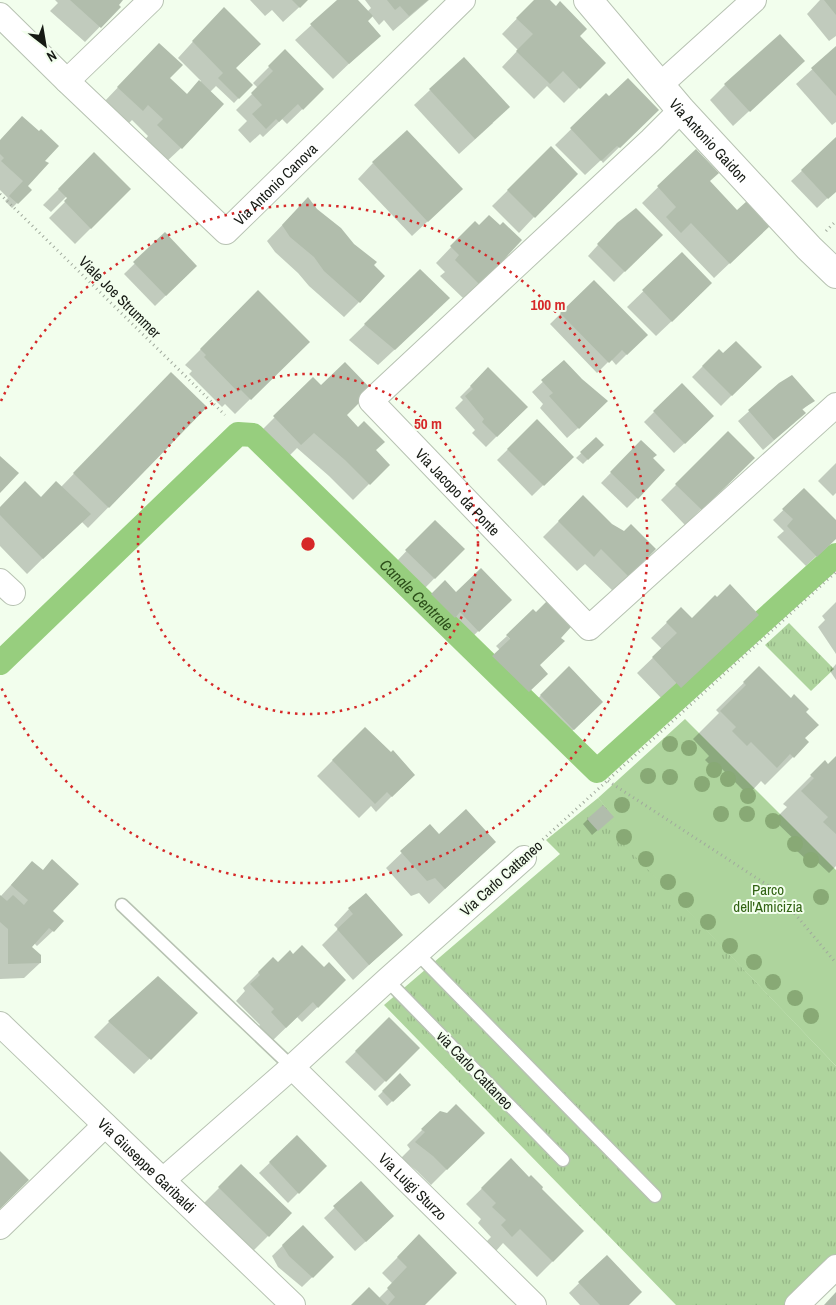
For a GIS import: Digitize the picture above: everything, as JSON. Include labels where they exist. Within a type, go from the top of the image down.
[{"type":"street","points":[[67,81],[151,0]]},
{"type":"street","name":"Via Antonio Canova","points":[[0,15],[226,232],[463,0]]},
{"type":"street","name":"Via Antonio Gaidon","points":[[588,0],[681,110],[809,248],[836,274]]},
{"type":"street","points":[[660,85],[754,0]]},
{"type":"street","name":"Via Jacopo da Ponte","points":[[681,110],[371,401],[589,628],[836,406]]},
{"type":"street","name":"Via Carlo Cattaneo","points":[[163,1180],[292,1067],[524,858]]},
{"type":"street","name":"Via Giuseppe Garibaldi","points":[[0,1024],[293,1305]]},
{"type":"street","name":"Via Luigi Sturzo","points":[[292,1067],[534,1305]]},
{"type":"street","points":[[0,1227],[105,1125]]},
{"type":"street","points":[[797,1305],[836,1267]]},
{"type":"lane","points":[[122,905],[292,1067]]},
{"type":"lane","points":[[417,953],[655,1196]]},
{"type":"lane","name":"via Carlo Cattaneo","points":[[387,980],[563,1160]]},
{"type":"path","name":"Viale Joe Strummer","points":[[0,194],[225,415]]},
{"type":"path","name":"Via Carlo Cattaneo","points":[[524,858],[836,572]]},
{"type":"path","points":[[608,781],[774,890],[836,963]]},
{"type":"green space","points":[[789,623],[834,669],[811,691],[765,645]]},
{"type":"green space","name":"Parco dell'Amicizia","points":[[685,719],[836,870],[836,1066],[607,827],[616,819],[598,798]]},
{"type":"green space","points":[[598,798],[617,819],[608,827],[836,1066],[836,1260],[789,1305],[676,1305],[384,1005],[560,854],[546,840]]},
{"type":"building","points":[[70,0],[123,0],[119,5],[121,7],[101,28]]},
{"type":"building","points":[[292,0],[308,0],[300,8]]},
{"type":"building","points":[[337,0],[358,0],[373,16],[368,21],[381,36],[349,64],[310,24]]},
{"type":"building","points":[[387,0],[428,0],[409,16],[400,6],[395,10]]},
{"type":"building","points":[[534,0],[550,0],[556,6],[560,1],[587,29],[580,36],[606,63],[580,89],[563,71],[550,84],[516,51],[533,34],[516,18]]},
{"type":"building","points":[[824,0],[836,0],[836,15]]},
{"type":"building","points":[[224,7],[261,44],[236,68],[253,85],[239,99],[218,78],[223,73],[192,41]]},
{"type":"building","points":[[780,34],[805,61],[750,112],[724,84]]},
{"type":"building","points":[[159,43],[183,65],[170,78],[187,94],[199,80],[224,104],[182,149],[157,125],[163,119],[148,105],[143,111],[117,87]]},
{"type":"building","points":[[836,46],[836,96],[811,68]]},
{"type":"building","points":[[285,49],[324,89],[303,110],[298,104],[279,122],[276,119],[266,129],[252,114],[262,105],[251,93],[273,71],[268,66]]},
{"type":"building","points":[[464,57],[510,107],[475,139],[429,89]]},
{"type":"building","points":[[628,78],[659,110],[620,148],[617,146],[601,161],[570,128],[606,93],[609,96]]},
{"type":"building","points":[[22,116],[39,131],[41,129],[59,146],[45,161],[49,163],[28,186],[32,190],[18,204],[9,196],[23,181],[1,161],[4,158],[0,154],[0,140]]},
{"type":"building","points":[[407,130],[463,189],[428,222],[372,162]]},
{"type":"building","points":[[836,137],[836,192],[828,199],[801,170]]},
{"type":"building","points":[[551,146],[578,174],[535,218],[507,190]]},
{"type":"building","points":[[696,149],[719,173],[710,181],[737,210],[747,201],[771,225],[730,264],[691,223],[681,233],[666,217],[676,207],[657,186]]},
{"type":"building","points":[[94,152],[131,189],[91,229],[64,201],[67,198],[58,189]]},
{"type":"building","points":[[308,197],[317,209],[341,228],[354,244],[377,262],[374,265],[385,276],[360,303],[324,271],[314,257],[290,237],[282,225]]},
{"type":"building","points":[[636,208],[663,235],[625,272],[597,244],[617,223]]},
{"type":"building","points":[[489,215],[500,225],[503,222],[522,240],[487,280],[479,284],[455,260],[459,255],[450,246],[475,221],[479,225]]},
{"type":"building","points":[[165,232],[197,266],[166,296],[133,262]]},
{"type":"building","points":[[682,252],[712,283],[672,322],[642,290]]},
{"type":"building","points":[[420,269],[450,298],[395,350],[364,324]]},
{"type":"building","points":[[594,280],[648,335],[627,355],[622,350],[609,363],[560,313]]},
{"type":"building","points":[[258,290],[310,342],[251,400],[241,390],[238,392],[204,357],[206,355],[200,349]]},
{"type":"building","points":[[736,341],[762,367],[732,396],[702,366],[719,349],[723,353]]},
{"type":"building","points":[[564,360],[582,379],[608,401],[579,429],[549,396],[553,393],[541,380]]},
{"type":"building","points":[[345,362],[372,390],[347,415],[358,427],[364,421],[385,442],[376,450],[390,465],[370,485],[314,433],[301,445],[273,416],[313,377],[321,385]]},
{"type":"building","points":[[488,367],[528,407],[497,437],[482,422],[484,419],[465,396],[473,389],[470,386]]},
{"type":"building","points":[[171,372],[207,407],[109,508],[73,473]]},
{"type":"building","points":[[792,375],[815,401],[802,409],[806,413],[774,440],[748,410],[779,383]]},
{"type":"building","points":[[682,383],[714,416],[685,444],[653,411]]},
{"type":"building","points":[[537,419],[574,457],[544,486],[507,449]]},
{"type":"building","points":[[728,431],[755,458],[702,510],[675,484]]},
{"type":"building","points":[[596,437],[604,445],[588,460],[580,452]]},
{"type":"building","points":[[641,440],[657,455],[653,458],[665,470],[638,499],[610,472]]},
{"type":"building","points":[[0,456],[19,473],[0,493]]},
{"type":"building","points":[[25,481],[41,497],[56,481],[91,514],[43,559],[0,515],[0,507]]},
{"type":"building","points":[[804,488],[836,520],[836,539],[817,557],[787,526],[793,519],[782,509]]},
{"type":"building","points":[[583,495],[612,524],[624,531],[631,524],[656,549],[629,577],[601,549],[594,557],[558,521]]},
{"type":"building","points":[[435,520],[465,549],[435,579],[405,550]]},
{"type":"building","points":[[481,568],[512,600],[479,632],[460,612],[455,618],[431,594],[445,580],[456,592]]},
{"type":"building","points":[[730,584],[759,615],[681,688],[652,657],[677,633],[666,622],[681,607],[692,618],[715,595],[717,597]]},
{"type":"building","points":[[547,601],[571,627],[561,638],[565,641],[540,665],[548,674],[529,692],[492,656],[510,639],[506,635],[533,609],[536,612]]},
{"type":"building","points":[[569,666],[603,702],[574,730],[540,695]]},
{"type":"building","points":[[759,666],[791,698],[794,694],[809,709],[806,712],[819,725],[805,738],[809,742],[794,758],[790,754],[777,768],[751,742],[747,746],[732,731],[736,727],[720,711],[746,685],[743,682]]},
{"type":"building","points":[[365,727],[391,752],[393,750],[415,775],[392,797],[387,792],[375,804],[332,760]]},
{"type":"building","points":[[836,756],[836,834],[823,822],[828,817],[801,791],[814,778],[810,775],[825,760],[828,764]]},
{"type":"building","points":[[603,805],[614,817],[598,831],[587,819]]},
{"type":"building","points":[[466,809],[496,842],[445,889],[435,878],[427,881],[400,851],[430,824],[439,834]]},
{"type":"building","points":[[52,859],[79,884],[53,911],[64,921],[54,932],[49,928],[32,947],[41,955],[41,963],[8,964],[8,929],[0,922],[0,895],[7,901],[13,895],[24,905],[28,900],[11,885],[32,861],[43,870]]},
{"type":"building","points":[[366,893],[403,935],[369,965],[337,929],[353,914],[348,908]]},
{"type":"building","points":[[302,945],[324,967],[329,962],[346,980],[318,1008],[313,1002],[286,1028],[271,1012],[274,1009],[250,984],[260,975],[258,972],[273,957],[278,962],[290,950],[293,954]]},
{"type":"building","points":[[158,976],[198,1013],[151,1060],[108,1021]]},
{"type":"building","points":[[389,1017],[420,1048],[386,1082],[355,1051]]},
{"type":"building","points":[[400,1073],[411,1085],[393,1102],[382,1091]]},
{"type":"building","points":[[456,1104],[485,1133],[447,1170],[415,1142],[425,1132],[421,1129],[440,1111],[447,1113]]},
{"type":"building","points":[[297,1135],[327,1166],[299,1194],[269,1162]]},
{"type":"building","points":[[0,1151],[29,1180],[0,1209]]},
{"type":"building","points":[[511,1158],[529,1177],[531,1175],[543,1187],[542,1189],[584,1231],[553,1262],[520,1229],[512,1237],[501,1225],[506,1220],[492,1207],[496,1203],[481,1188]]},
{"type":"building","points":[[241,1164],[292,1213],[269,1237],[218,1187]]},
{"type":"building","points":[[361,1181],[394,1216],[366,1242],[333,1206]]},
{"type":"building","points":[[303,1225],[334,1257],[313,1278],[289,1256],[282,1245]]},
{"type":"building","points":[[419,1234],[457,1273],[425,1305],[388,1305],[395,1297],[387,1288],[407,1267],[397,1257]]},
{"type":"building","points":[[607,1255],[642,1292],[629,1305],[600,1305],[578,1282]]},
{"type":"building","points":[[369,1287],[387,1305],[351,1305]]},
{"type":"building","points":[[836,1292],[836,1305],[824,1305]]},
{"type":"waterway","name":"Canale Centrale","points":[[0,663],[238,434],[253,435],[597,771],[836,555]]}]
